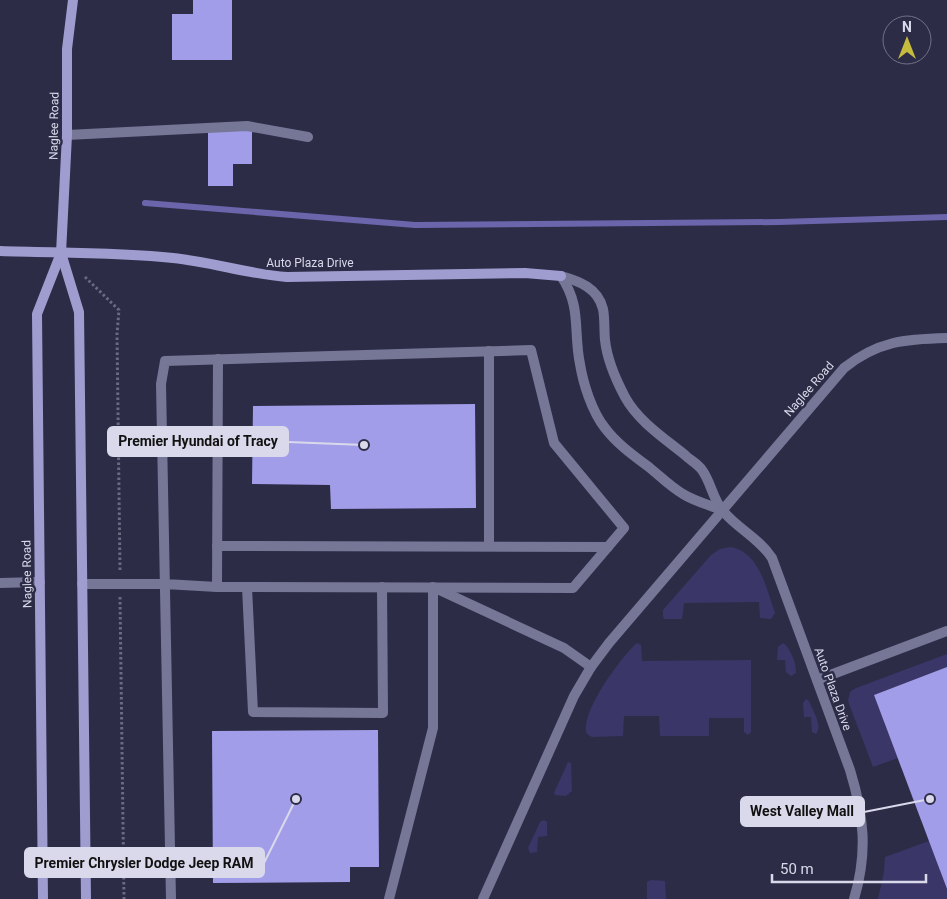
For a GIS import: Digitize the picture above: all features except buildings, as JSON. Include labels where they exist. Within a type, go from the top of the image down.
[{"type":"main road","name":"Naglee Road","points":[[42,899],[37,314],[61,253],[67,135],[67,49],[73,0]]},
{"type":"main road","name":"Auto Plaza Drive","points":[[0,252],[170,258],[200,261],[262,275],[287,277],[525,272],[561,276]]},
{"type":"main road","name":"Naglee Road","points":[[61,253],[79,312],[86,899]]},
{"type":"lane","points":[[67,135],[247,126],[308,138]]},
{"type":"lane","name":"Auto Plaza Drive","points":[[561,276],[574,300],[579,363],[584,382],[604,427],[622,446],[684,495],[722,510]]},
{"type":"lane","name":"Auto Plaza Drive","points":[[561,276],[581,282],[591,289],[598,298],[603,309],[605,342],[620,388],[628,403],[640,417],[702,470],[722,510],[742,530],[761,544],[772,558],[859,800],[863,823],[862,864],[854,899]]},
{"type":"lane","name":"Naglee Road","points":[[483,899],[574,696],[608,643],[838,375],[858,357],[890,343],[947,338]]},
{"type":"lane","points":[[82,584],[165,584],[217,587],[573,588],[624,528],[554,443],[531,350],[165,361],[161,384],[165,584],[171,899]]},
{"type":"lane","points":[[489,351],[489,546]]},
{"type":"lane","points":[[217,587],[218,359]]},
{"type":"lane","points":[[218,546],[608,547]]},
{"type":"lane","points":[[0,583],[40,582]]},
{"type":"lane","points":[[247,587],[253,712],[383,713],[382,587]]},
{"type":"lane","points":[[433,587],[564,648],[591,667]]},
{"type":"lane","points":[[389,899],[433,728],[433,587]]},
{"type":"lane","points":[[817,680],[947,630]]},
{"type":"path","points":[[80,272],[119,310],[117,334],[124,899]]},
{"type":"shaded area","points":[[731,547],[749,556],[760,573],[775,613],[771,619],[760,618],[759,602],[684,603],[682,619],[664,619],[663,610],[711,555],[720,549]]},
{"type":"shaded area","points":[[637,643],[641,645],[642,661],[751,660],[751,732],[748,735],[744,732],[744,718],[709,718],[709,736],[660,736],[659,716],[624,716],[623,736],[592,737],[587,734],[586,725],[595,700],[621,660]]},
{"type":"shaded area","points":[[783,643],[793,656],[796,673],[791,676],[786,672],[785,660],[777,660],[778,647]]},
{"type":"shaded area","points":[[947,654],[947,667],[874,695],[898,758],[873,767],[848,701],[850,692],[856,688]]},
{"type":"shaded area","points":[[806,699],[809,701],[818,723],[816,734],[812,732],[811,717],[804,717],[803,703]]},
{"type":"shaded area","points":[[568,762],[571,763],[572,791],[566,796],[555,795],[554,793]]},
{"type":"shaded area","points":[[544,820],[547,822],[547,836],[538,837],[537,852],[530,853],[528,848],[540,822]]},
{"type":"shaded area","points":[[929,841],[947,890],[947,899],[878,899],[885,857]]},
{"type":"shaded area","points":[[651,880],[665,881],[666,899],[647,899],[647,882]]},
{"type":"waterway","points":[[145,203],[415,225],[779,222],[947,217]]},
{"type":"place","name":"Premier Hyundai of Tracy","points":[[364,445]]},
{"type":"place","name":"Premier Chrysler Dodge Jeep RAM","points":[[296,799]]},
{"type":"place","name":"West Valley Mall","points":[[930,799]]}]
